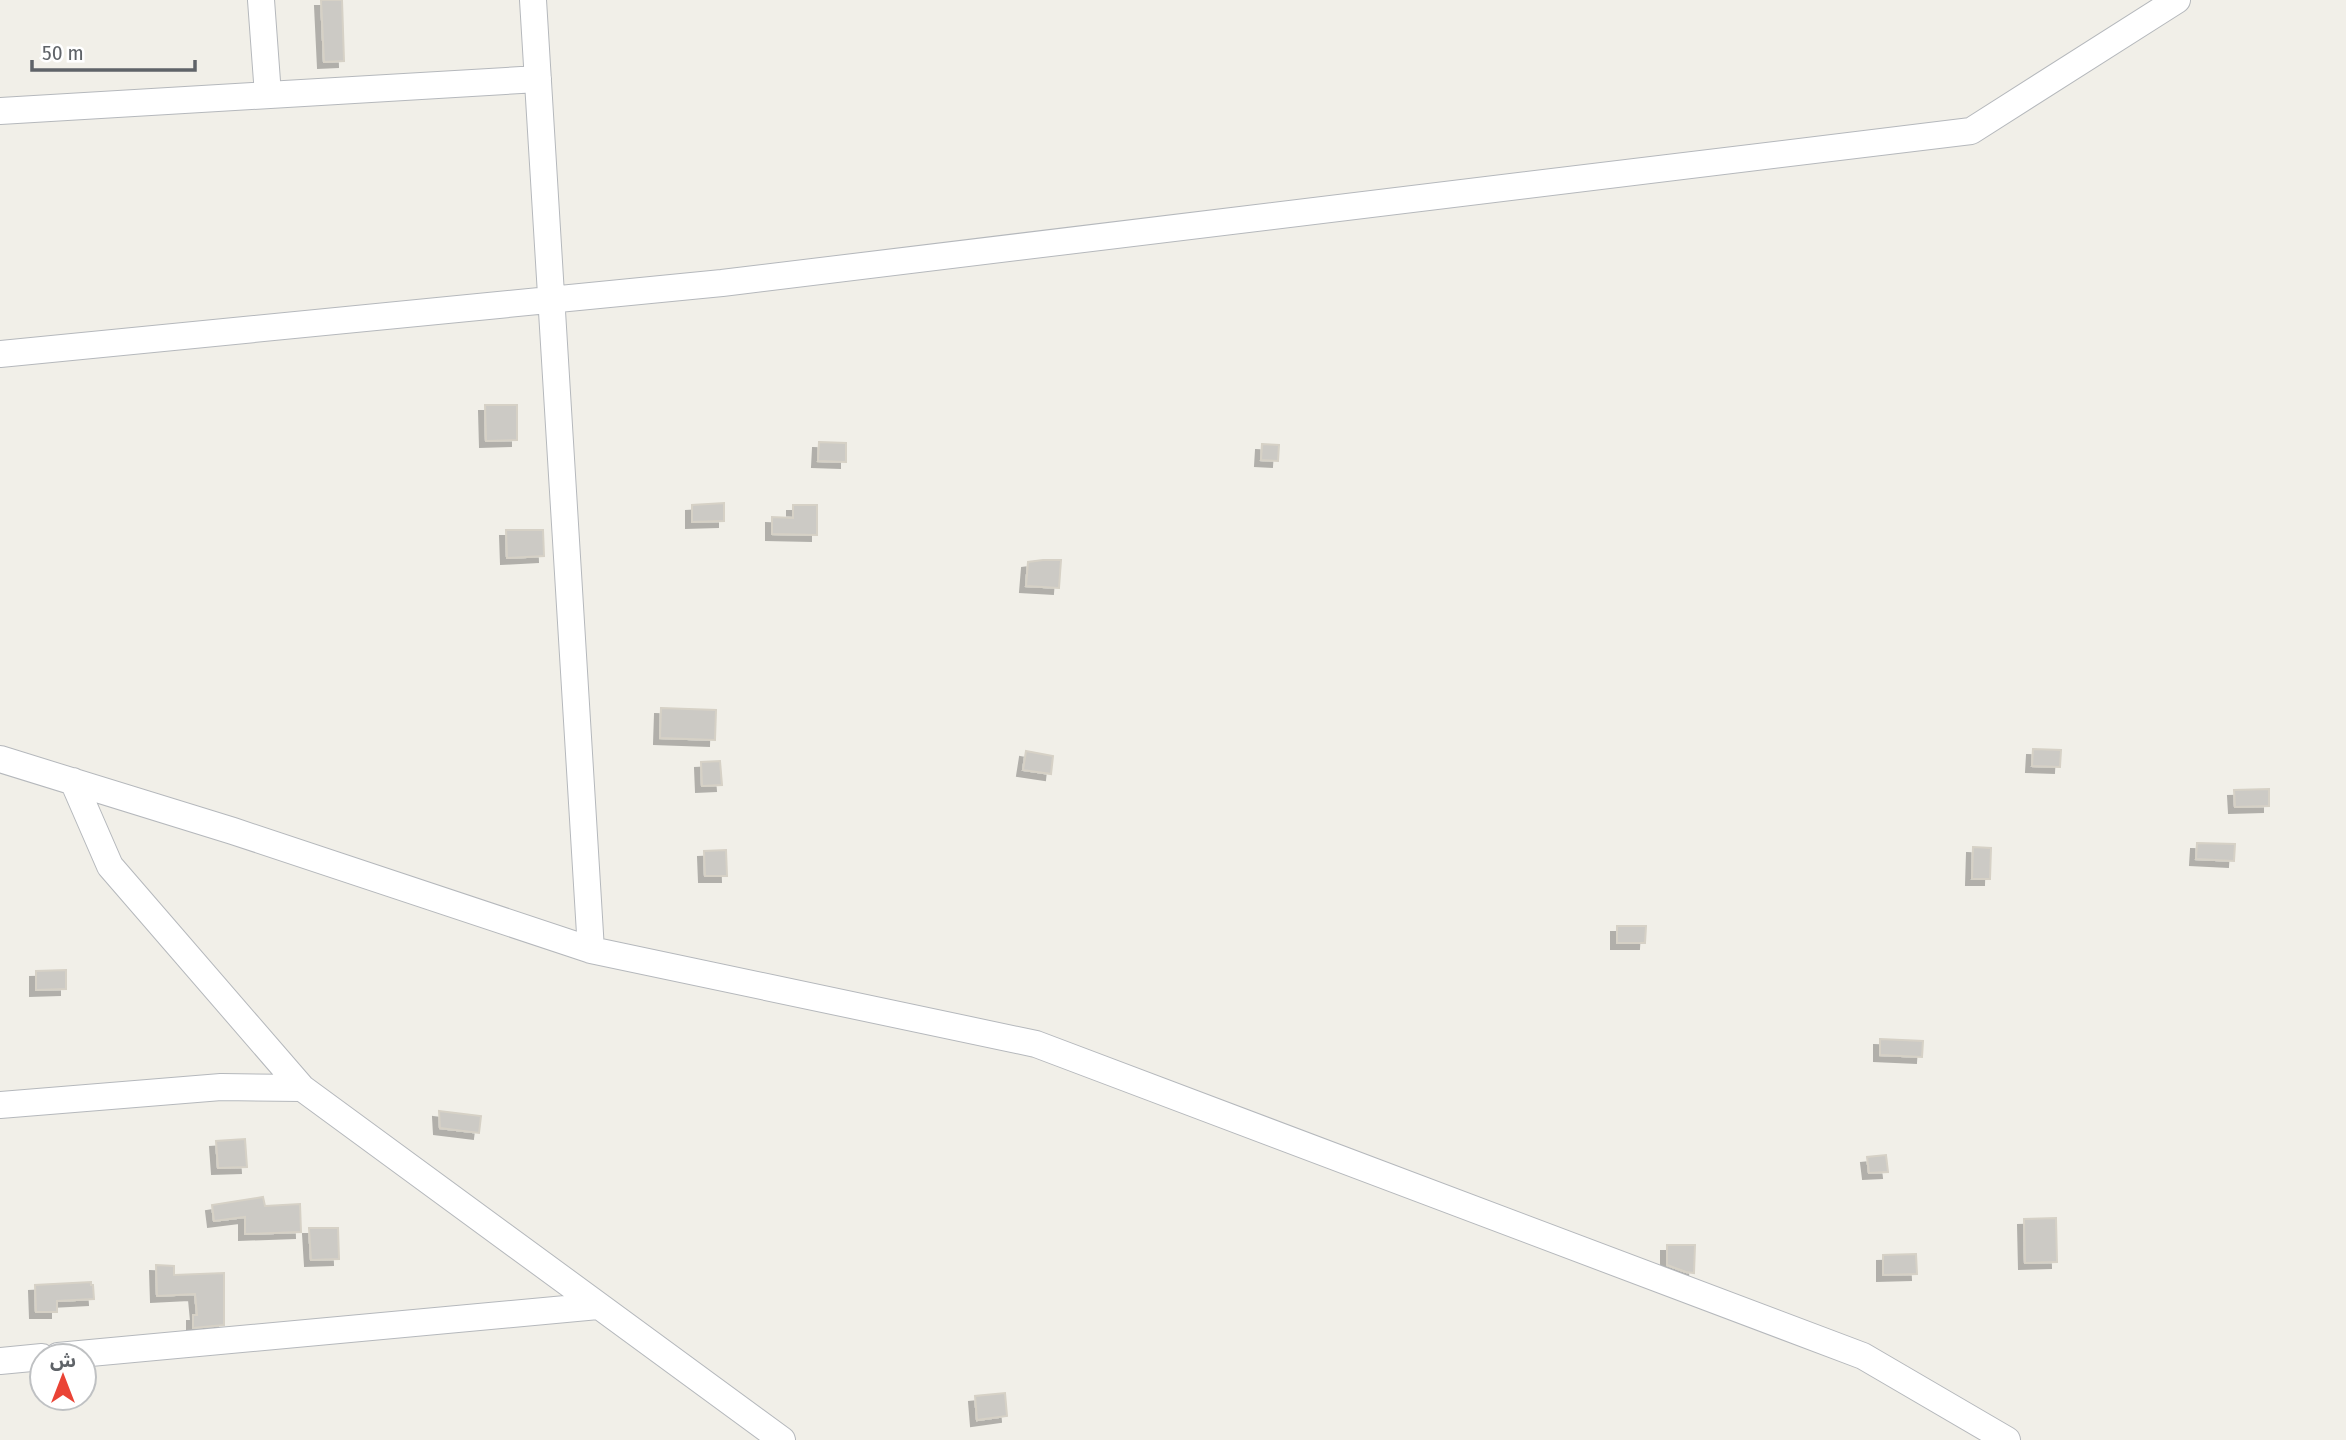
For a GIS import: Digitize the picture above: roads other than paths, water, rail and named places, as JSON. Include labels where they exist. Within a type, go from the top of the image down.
[{"type":"street","points":[[261,0],[268,95]]},
{"type":"street","points":[[533,0],[591,950]]},
{"type":"street","points":[[0,354],[722,283],[1971,131],[2177,0]]},
{"type":"street","points":[[0,111],[538,79]]},
{"type":"street","points":[[0,759],[233,831],[591,950],[1036,1044],[1863,1356],[2007,1440]]},
{"type":"street","points":[[73,781],[110,866],[302,1088],[782,1440]]},
{"type":"street","points":[[0,1105],[221,1087],[302,1088]]},
{"type":"street","points":[[98,1352],[598,1306]]},
{"type":"street","points":[[0,1361],[28,1358]]}]
